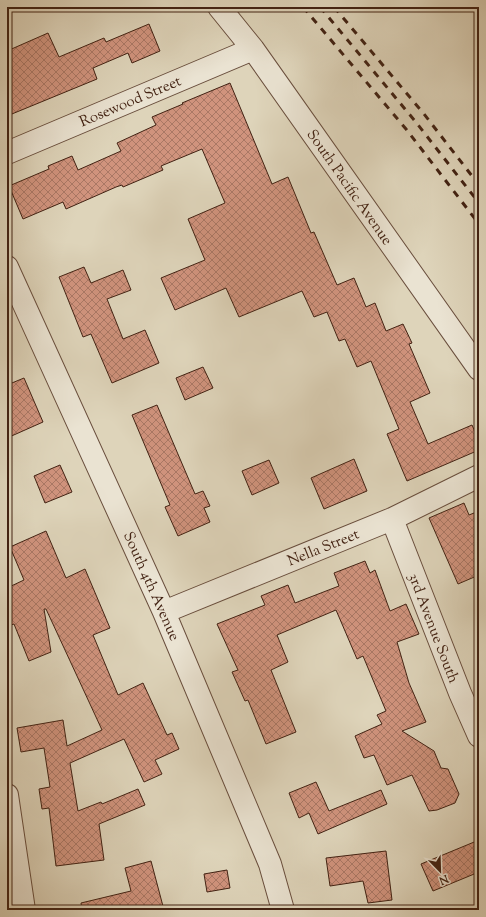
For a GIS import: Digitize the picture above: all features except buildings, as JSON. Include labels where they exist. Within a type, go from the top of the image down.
[{"type":"street","name":"South Pacific Avenue","points":[[219,7],[253,49],[479,369]]},
{"type":"street","name":"Rosewood Street","points":[[7,153],[253,49]]},
{"type":"street","name":"South 4th Avenue","points":[[7,267],[164,612],[270,864],[283,910]]},
{"type":"street","name":"Nella Street","points":[[164,612],[392,519],[479,476]]},
{"type":"street","name":"3rd Avenue South","points":[[392,519],[460,693],[479,736]]},
{"type":"street","points":[[7,795],[24,910]]},
{"type":"railway","points":[[303,7],[406,129],[479,224]]},
{"type":"railway","points":[[320,7],[415,121],[479,203]]},
{"type":"railway","points":[[334,7],[424,114],[479,185]]}]
